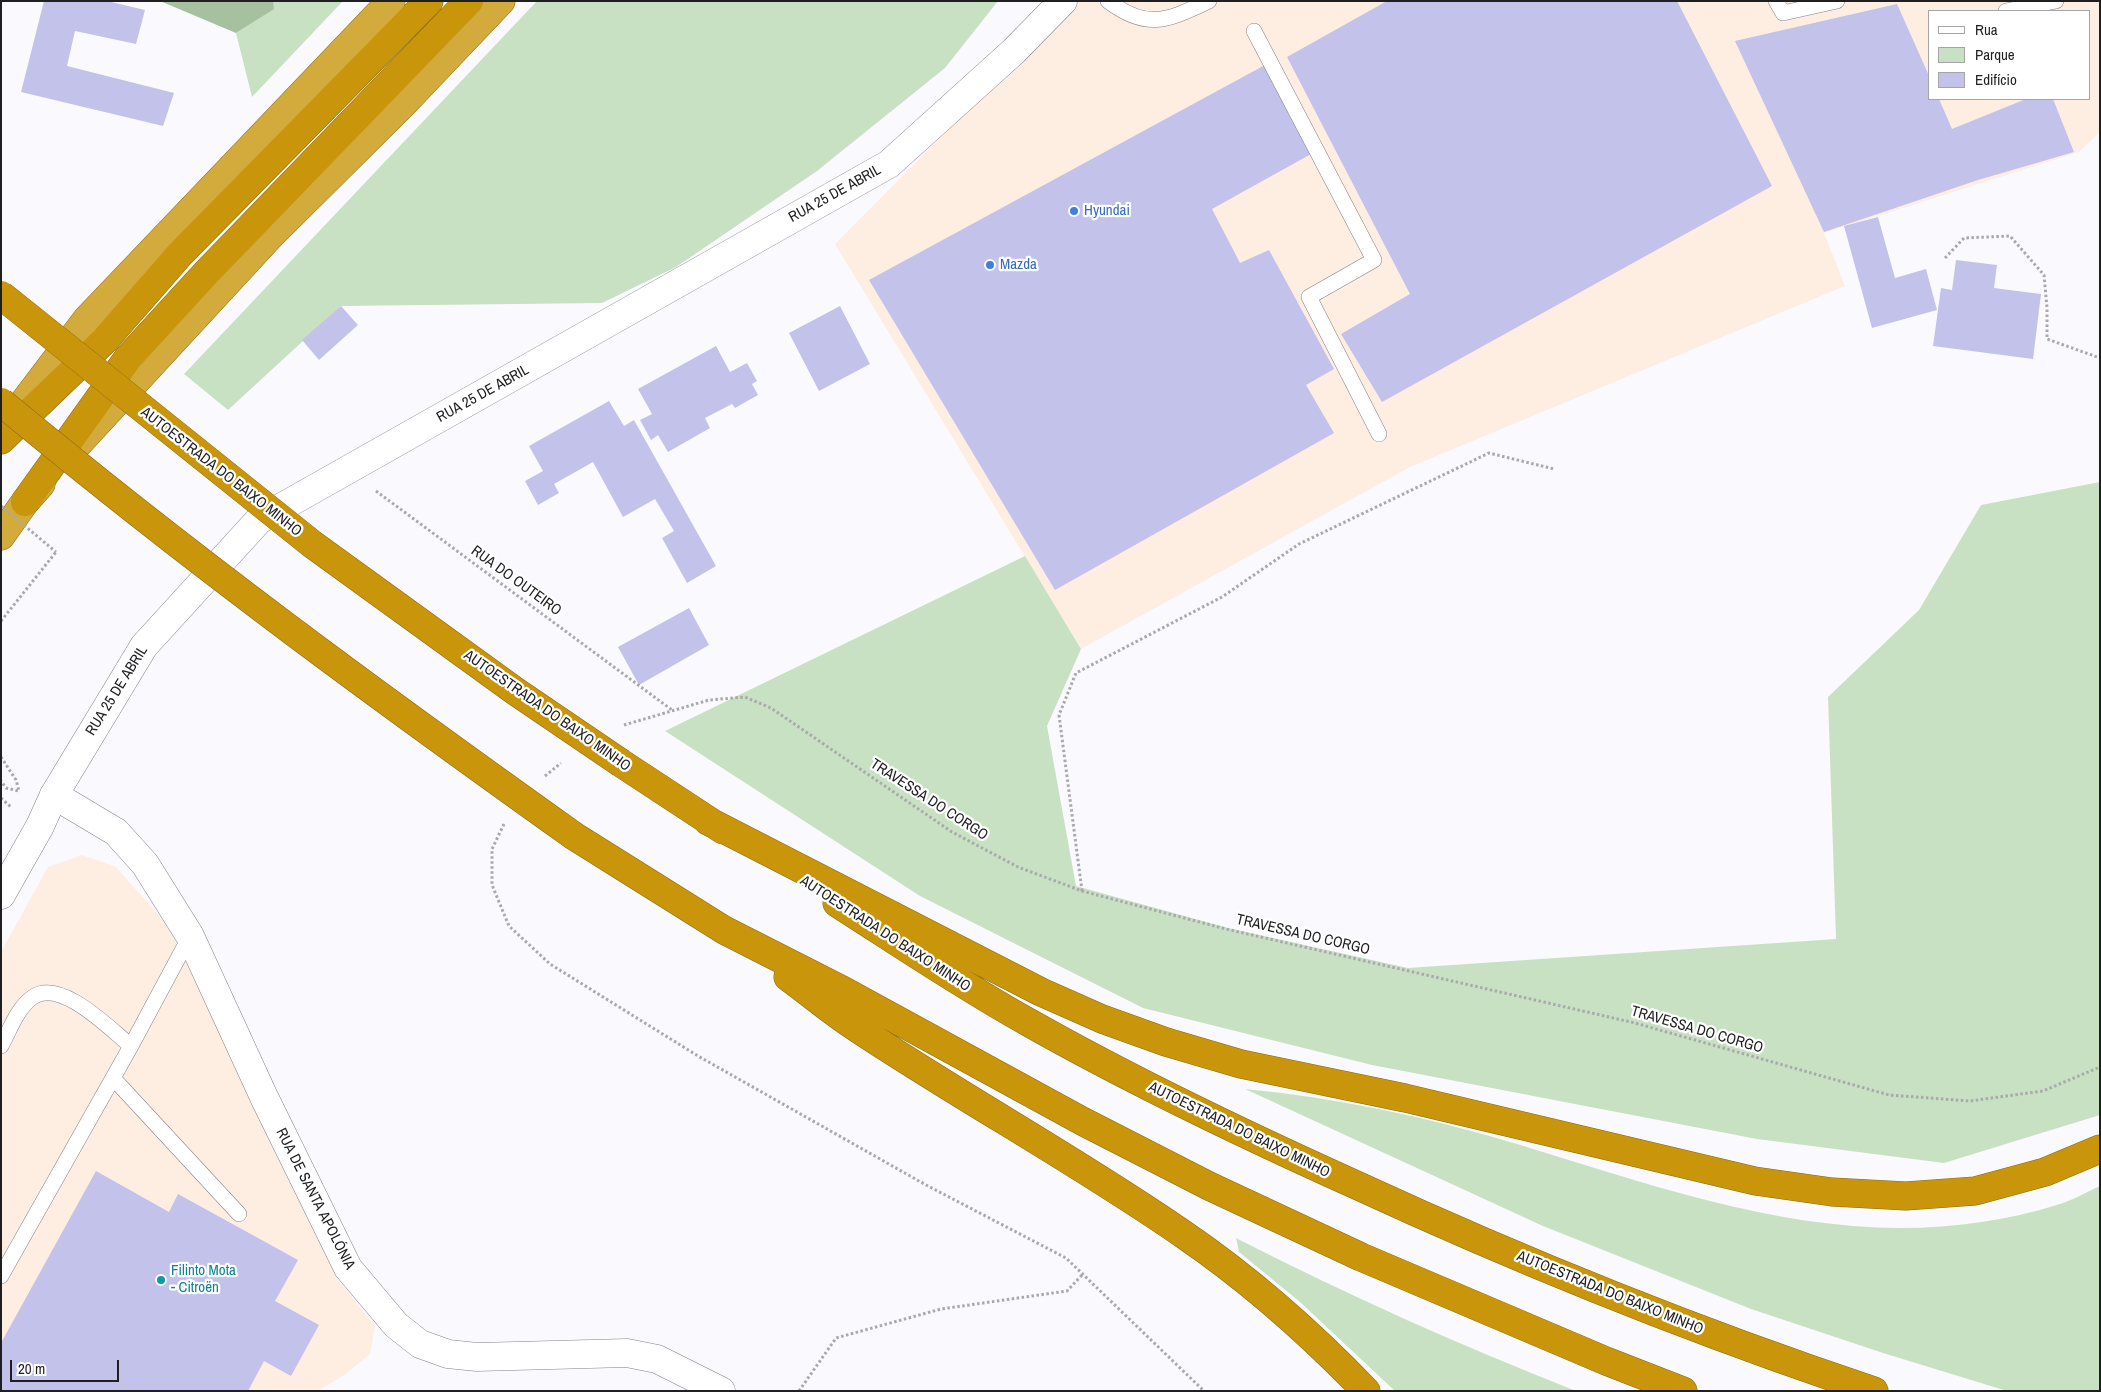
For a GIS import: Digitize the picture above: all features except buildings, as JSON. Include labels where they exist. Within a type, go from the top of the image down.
[{"type":"highway","points":[[1,432],[87,319],[391,1]]},
{"type":"highway","points":[[1,440],[105,340],[181,253],[428,1]]},
{"type":"highway","points":[[1,536],[13,504],[128,358],[206,273],[469,1]]},
{"type":"highway","points":[[13,504],[266,241],[402,105],[501,1]]},
{"type":"highway","name":"AUTOESTRADA DO BAIXO MINHO","points":[[1,294],[312,544],[507,685],[708,821],[951,977],[1028,1022],[1152,1088],[1241,1132],[1441,1224],[1540,1266],[1742,1345],[1874,1391]]},
{"type":"highway","points":[[1,402],[158,530],[325,657],[574,836],[724,930],[853,1025],[1097,1177],[1184,1234],[1245,1279],[1298,1324],[1366,1391]]},
{"type":"highway","points":[[708,821],[1041,992],[1102,1019],[1166,1042],[1259,1068],[1404,1098],[1755,1181],[1832,1192],[1906,1196],[1975,1191],[2045,1172],[2100,1149]]},
{"type":"highway","points":[[724,930],[844,991],[1082,1121],[1210,1186],[1361,1257],[1606,1361],[1683,1391]]},
{"type":"main road","name":"RUA 25 DE ABRIL","points":[[1014,51],[1043,1]]},
{"type":"main road","name":"RUA 25 DE ABRIL","points":[[1,895],[40,826],[54,795],[144,646],[259,520],[888,164],[1014,51],[1063,1]]},
{"type":"main road","name":"RUA DE SANTA APOLÓNIA","points":[[54,795],[116,832],[145,864],[190,936],[264,1097],[348,1268],[396,1325],[420,1344],[448,1354],[477,1357],[627,1353],[657,1359],[721,1391]]},
{"type":"lane","points":[[1108,1],[1124,13],[1148,21],[1176,16],[1209,1]]},
{"type":"lane","points":[[1776,1],[1782,13],[1837,1]]},
{"type":"lane","points":[[2011,10],[2056,1]]},
{"type":"lane","points":[[1254,31],[1374,260],[1309,297],[1379,434]]},
{"type":"lane","points":[[1,1276],[131,1046],[190,936]]},
{"type":"lane","points":[[1,1046],[22,1008],[34,996],[52,992],[68,996],[131,1046]]},
{"type":"lane","points":[[113,1078],[239,1214]]},
{"type":"path","points":[[1945,258],[1964,238],[2010,236],[2044,275],[2047,339],[2100,358]]},
{"type":"path","points":[[1082,891],[1059,715],[1076,673],[1222,597],[1299,544],[1488,453],[1554,469]]},
{"type":"path","name":"RUA DO OUTEIRO","points":[[347,470],[672,710]]},
{"type":"path","points":[[1,621],[56,552],[13,504]]},
{"type":"path","name":"TRAVESSA DO CORGO","points":[[620,727],[628,722],[709,700],[745,698],[771,708],[952,832],[1018,867],[1082,891],[1226,930],[1635,1024],[1889,1095],[1970,1101],[2043,1091],[2100,1066]]},
{"type":"path","points":[[1,757],[16,780],[19,792],[6,788],[1,781]]},
{"type":"path","points":[[540,781],[553,768],[569,758]]},
{"type":"path","points":[[504,823],[492,848],[492,885],[509,926],[550,964],[715,1065],[926,1185],[1066,1258],[1204,1391]]},
{"type":"path","points":[[798,1391],[836,1338],[941,1309],[1067,1291],[1082,1275]]},
{"type":"shaded area","points":[[1076,1],[2100,1],[2100,132],[2079,152],[1824,233],[1845,286],[1410,467],[1081,649],[835,244]]},
{"type":"shaded area","points":[[82,855],[116,867],[163,920],[209,1000],[275,1148],[338,1280],[375,1326],[370,1354],[346,1374],[318,1391],[1,1391],[1,952],[48,867]]},
{"type":"green space","points":[[160,1],[273,1],[274,9],[236,33]]},
{"type":"green space","points":[[273,1],[343,1],[252,97],[236,33],[273,9]]},
{"type":"green space","points":[[537,1],[998,1],[945,68],[817,171],[676,267],[602,303],[341,306],[228,410],[184,374]]},
{"type":"green space","points":[[2100,482],[2100,1115],[1944,1163],[1757,1139],[1372,1065],[1143,1008],[920,896],[665,731],[1025,556],[1081,649],[1047,726],[1076,886],[1228,928],[1408,968],[1836,939],[1828,697],[1919,610],[1981,505]]},
{"type":"green space","points":[[1245,1089],[1348,1103],[1416,1117],[1483,1134],[1651,1185],[1718,1203],[1785,1217],[1852,1226],[1920,1228],[1989,1221],[2060,1204],[2100,1186],[2100,1391],[2007,1391],[1883,1353],[1751,1309],[1543,1226]]},
{"type":"green space","points":[[1236,1238],[1404,1319],[1576,1391],[1395,1391],[1300,1302],[1239,1252]]},
{"type":"place","name":"Hyundai","points":[[1074,211]]},
{"type":"place","name":"Mazda","points":[[990,265]]},
{"type":"place","name":"Filinto Mota - Citroën","points":[[161,1280]]}]
